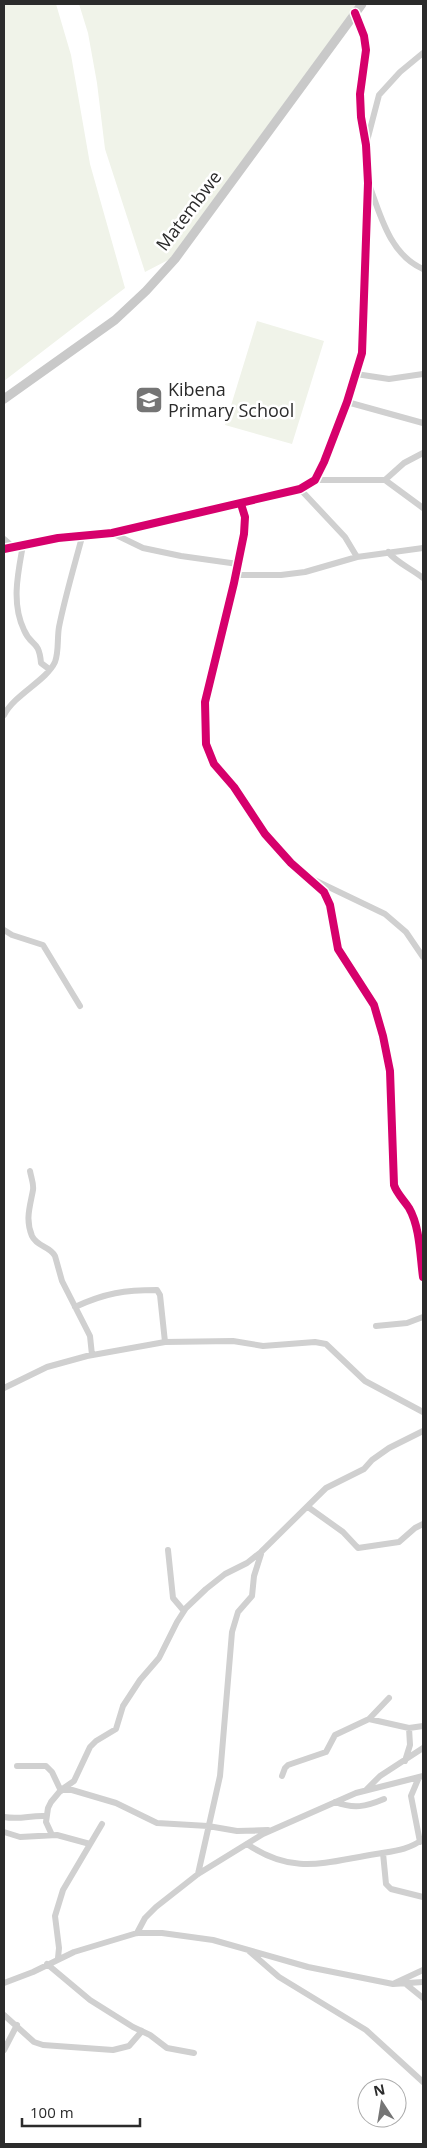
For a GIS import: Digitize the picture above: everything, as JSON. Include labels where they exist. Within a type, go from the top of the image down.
[{"type":"main road","name":"Matembwe","points":[[4,399],[115,320],[159,278],[181,251],[362,4]]},
{"type":"street","points":[[315,480],[347,402],[363,345],[368,183],[360,94],[365,66],[364,36],[355,13]]},
{"type":"street","points":[[366,145],[379,95],[400,72],[423,53]]},
{"type":"street","points":[[368,183],[387,231],[397,249],[413,264],[423,269]]},
{"type":"street","points":[[356,374],[389,379],[423,374]]},
{"type":"street","points":[[347,402],[423,423]]},
{"type":"street","points":[[385,480],[404,463],[423,453]]},
{"type":"street","points":[[4,550],[12,546],[58,538],[112,533],[300,489],[315,480],[385,480],[423,508]]},
{"type":"street","points":[[300,489],[345,537],[357,557]]},
{"type":"street","points":[[240,504],[245,524],[236,575],[205,702],[206,744],[214,764],[234,787],[265,834],[301,873],[324,892],[328,898],[338,949],[355,978],[370,997],[384,1036],[390,1071],[394,1185],[409,1208],[415,1222],[423,1277]]},
{"type":"street","points":[[112,533],[143,548],[208,561],[238,564]]},
{"type":"street","points":[[4,715],[13,701],[49,669],[56,660],[59,629],[82,537]]},
{"type":"street","points":[[4,539],[12,546]]},
{"type":"street","points":[[23,545],[16,602],[18,613],[27,637],[39,648],[41,662],[49,669]]},
{"type":"street","points":[[236,575],[281,575],[305,572],[357,557],[423,548]]},
{"type":"street","points":[[388,552],[394,560],[406,565],[423,578]]},
{"type":"street","points":[[301,873],[385,914],[406,932],[423,957]]},
{"type":"street","points":[[4,930],[12,935],[43,945],[80,1006]]},
{"type":"street","points":[[30,1171],[33,1191],[28,1207],[32,1236],[42,1246],[54,1252],[62,1281],[90,1336],[92,1355]]},
{"type":"street","points":[[75,1306],[107,1293],[157,1290],[160,1295],[165,1342]]},
{"type":"street","points":[[376,1326],[407,1323],[423,1317]]},
{"type":"street","points":[[4,1388],[47,1367],[92,1355],[165,1342],[233,1341],[263,1346],[306,1342],[326,1344],[365,1381],[423,1412]]},
{"type":"street","points":[[52,1835],[46,1822],[51,1802],[79,1774],[90,1747],[96,1741],[116,1729],[123,1706],[140,1680],[159,1658],[184,1612],[206,1589],[225,1574],[247,1563],[261,1552],[326,1488],[364,1469],[372,1460],[389,1448],[423,1431]]},
{"type":"street","points":[[308,1507],[343,1532],[358,1548],[399,1542],[415,1528],[423,1524]]},
{"type":"street","points":[[168,1550],[173,1598],[184,1612]]},
{"type":"street","points":[[198,1874],[220,1776],[232,1632],[238,1612],[252,1596],[254,1576],[261,1552]]},
{"type":"street","points":[[282,1776],[288,1765],[326,1752],[335,1734],[369,1719],[389,1698]]},
{"type":"street","points":[[369,1719],[410,1728],[423,1726]]},
{"type":"street","points":[[405,1761],[410,1745],[410,1728]]},
{"type":"street","points":[[366,1790],[380,1776],[423,1748]]},
{"type":"street","points":[[17,1766],[46,1766],[52,1772],[61,1790]]},
{"type":"street","points":[[138,1933],[145,1918],[150,1913],[198,1874],[272,1830],[366,1790],[421,1776]]},
{"type":"street","points":[[247,1844],[274,1859],[301,1864],[330,1864],[395,1852],[422,1840],[411,1796],[421,1776]]},
{"type":"street","points":[[61,1790],[72,1790],[106,1800],[157,1822],[208,1826],[237,1831],[272,1830]]},
{"type":"street","points":[[335,1802],[353,1808],[361,1808],[384,1800]]},
{"type":"street","points":[[4,1817],[18,1819],[46,1816]]},
{"type":"street","points":[[58,1958],[58,1937],[55,1922],[59,1902],[73,1870],[102,1824]]},
{"type":"street","points":[[4,1832],[20,1837],[52,1835],[90,1844]]},
{"type":"street","points":[[383,1853],[386,1884],[391,1889],[423,1897]]},
{"type":"street","points":[[4,1983],[58,1958],[138,1933],[162,1933],[213,1940],[308,1967],[392,1984],[423,1982]]},
{"type":"street","points":[[246,1948],[279,1977],[366,2030],[423,2082]]},
{"type":"street","points":[[47,1964],[90,2000],[172,2050],[194,2053]]},
{"type":"street","points":[[392,1984],[423,1970]]},
{"type":"street","points":[[407,1984],[423,1998]]},
{"type":"street","points":[[4,2015],[34,2042],[43,2044],[106,2050],[129,2046],[142,2031]]},
{"type":"street","points":[[4,2050],[17,2025]]},
{"type":"shaded area","points":[[4,4],[56,4],[71,55],[90,164],[125,288],[4,381]]},
{"type":"shaded area","points":[[79,4],[357,4],[170,259],[145,272],[105,149],[97,83],[88,33]]},
{"type":"shaded area","points":[[257,321],[324,341],[292,444],[225,425]]},
{"type":"cycle path","points":[[4,549],[58,538],[112,533],[300,489],[315,480],[347,402],[362,353],[368,183],[360,94],[366,50],[364,36],[355,13]]},
{"type":"cycle path","points":[[241,504],[245,517],[244,534],[205,702],[206,744],[214,764],[234,787],[265,834],[291,863],[324,892],[330,905],[338,949],[374,1005],[390,1071],[394,1185],[413,1216],[419,1241],[423,1277]]},
{"type":"place","name":"Kibena Primary School","points":[[149,400]]}]
